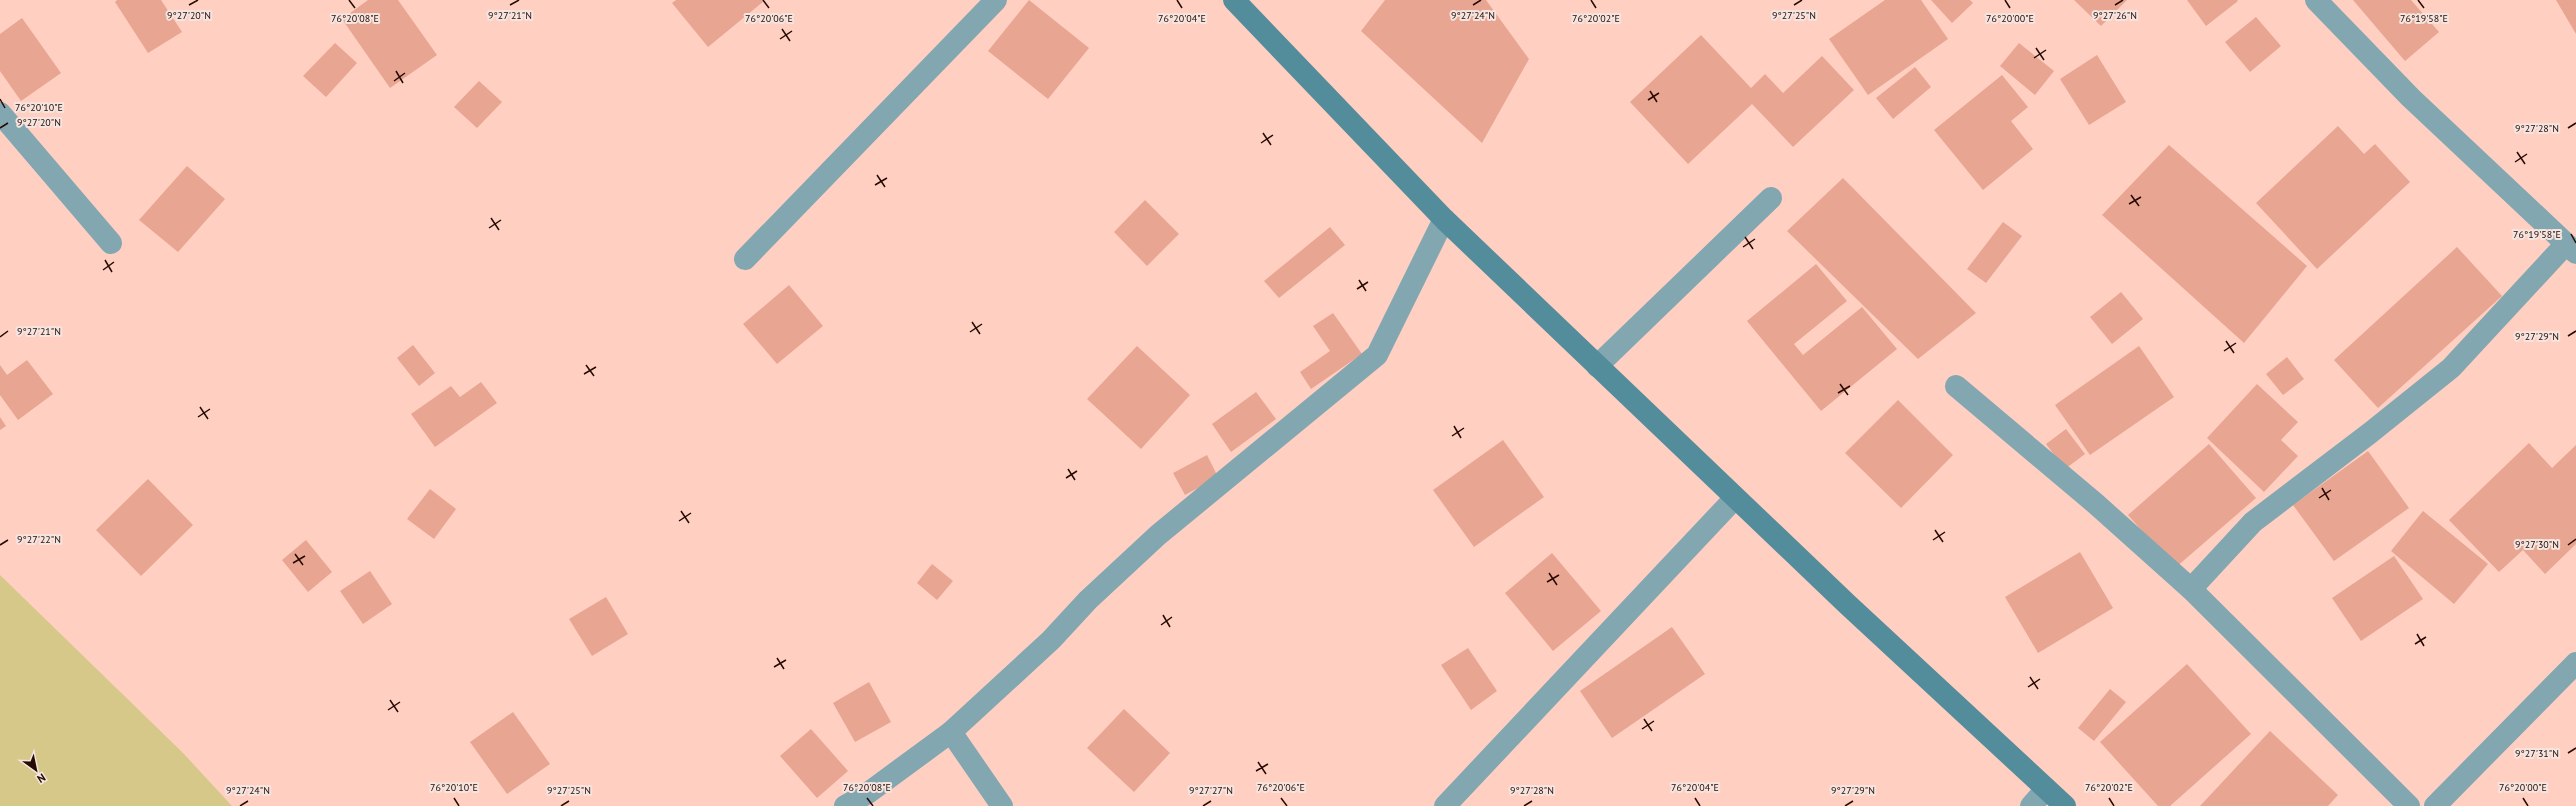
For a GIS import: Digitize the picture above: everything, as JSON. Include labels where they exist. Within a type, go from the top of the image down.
[{"type":"main road","points":[[1234,0],[1444,219],[1735,498],[2065,806]]},
{"type":"street","points":[[745,259],[996,0]]},
{"type":"street","points":[[2191,589],[2253,522],[2370,433],[2451,368],[2571,248],[2411,98],[2316,0]]},
{"type":"street","points":[[0,113],[111,243]]},
{"type":"street","points":[[1597,366],[1771,198]]},
{"type":"street","points":[[845,806],[868,793],[951,732],[1051,640],[1088,600],[1158,535],[1377,355],[1444,219]]},
{"type":"street","points":[[1956,386],[2096,504],[2191,589],[2409,806]]},
{"type":"street","points":[[1445,806],[1735,498]]},
{"type":"street","points":[[2435,806],[2576,663]]},
{"type":"street","points":[[951,732],[1002,806]]},
{"type":"street","points":[[2031,806],[2046,789]]},
{"type":"shaded area","points":[[0,575],[183,753],[232,806],[0,806]]},
{"type":"building","points":[[117,0],[161,0],[182,32],[148,53],[115,2]]},
{"type":"building","points":[[368,0],[398,0],[437,55],[390,88],[342,19]]},
{"type":"building","points":[[676,0],[764,1],[708,47],[672,3]]},
{"type":"building","points":[[1029,0],[1089,48],[1048,99],[988,51]]},
{"type":"building","points":[[1385,0],[1486,0],[1529,59],[1482,143],[1361,31]]},
{"type":"building","points":[[1885,0],[1921,0],[1948,39],[1868,95],[1829,39]]},
{"type":"building","points":[[1931,0],[1970,0],[1973,3],[1952,23]]},
{"type":"building","points":[[2074,0],[2127,0],[2101,26]]},
{"type":"building","points":[[2187,0],[2237,0],[2238,1],[2206,26]]},
{"type":"building","points":[[2353,0],[2411,0],[2439,32],[2405,61]]},
{"type":"building","points":[[2556,0],[2576,0],[2576,34]]},
{"type":"building","points":[[2256,17],[2281,46],[2250,72],[2225,42]]},
{"type":"building","points":[[22,18],[61,73],[21,101],[0,71],[0,34]]},
{"type":"building","points":[[1701,35],[1751,88],[1765,74],[1783,93],[1822,56],[1854,90],[1793,147],[1752,104],[1688,164],[1630,102]]},
{"type":"building","points":[[335,43],[357,63],[326,97],[303,76]]},
{"type":"building","points":[[2019,43],[2054,71],[2035,95],[2000,66]]},
{"type":"building","points":[[2097,55],[2126,102],[2089,125],[2060,79]]},
{"type":"building","points":[[1915,67],[1931,87],[1893,119],[1876,98]]},
{"type":"building","points":[[2002,75],[2028,107],[2011,121],[2033,149],[1983,190],[1934,130]]},
{"type":"building","points":[[479,81],[502,102],[477,128],[454,107]]},
{"type":"building","points":[[2338,126],[2364,154],[2375,144],[2410,182],[2317,269],[2256,203]]},
{"type":"building","points":[[2169,145],[2307,266],[2244,343],[2102,215]]},
{"type":"building","points":[[187,166],[225,199],[178,252],[139,220]]},
{"type":"building","points":[[1843,178],[1976,313],[1918,359],[1787,231]]},
{"type":"building","points":[[1145,200],[1179,234],[1147,266],[1114,232]]},
{"type":"building","points":[[2003,222],[2022,236],[1986,283],[1967,269]]},
{"type":"building","points":[[1330,227],[1345,245],[1279,298],[1264,281]]},
{"type":"building","points":[[2457,247],[2502,296],[2378,408],[2334,360]]},
{"type":"building","points":[[1816,264],[1847,301],[1794,344],[1803,355],[1862,307],[1897,349],[1821,411],[1747,321]]},
{"type":"building","points":[[789,285],[823,326],[777,364],[743,324]]},
{"type":"building","points":[[2121,292],[2143,319],[2112,344],[2090,317]]},
{"type":"building","points":[[1333,313],[1362,354],[1311,389],[1300,372],[1330,351],[1313,326]]},
{"type":"building","points":[[413,345],[435,373],[419,386],[397,358]]},
{"type":"building","points":[[1137,346],[1190,395],[1141,449],[1087,399]]},
{"type":"building","points":[[2139,346],[2174,397],[2090,455],[2055,405]]},
{"type":"building","points":[[2287,357],[2304,379],[2283,395],[2266,374]]},
{"type":"building","points":[[27,360],[53,394],[18,420],[0,395],[0,365],[7,375]]},
{"type":"building","points":[[481,382],[497,403],[435,447],[411,414],[451,386],[460,397]]},
{"type":"building","points":[[2257,384],[2298,422],[2281,440],[2298,456],[2264,492],[2207,438]]},
{"type":"building","points":[[1256,392],[1276,419],[1231,452],[1212,424]]},
{"type":"building","points":[[1898,400],[1953,455],[1901,508],[1845,453]]},
{"type":"building","points":[[0,417],[6,426],[0,430]]},
{"type":"building","points":[[2066,429],[2085,454],[2065,469],[2046,444]]},
{"type":"building","points":[[1503,440],[1544,497],[1474,547],[1433,490]]},
{"type":"building","points":[[2529,443],[2552,468],[2576,445],[2576,544],[2545,574],[2523,550],[2499,572],[2449,520]]},
{"type":"building","points":[[2209,444],[2256,498],[2175,568],[2128,515]]},
{"type":"building","points":[[2368,451],[2409,508],[2334,561],[2293,505]]},
{"type":"building","points":[[1207,455],[1218,477],[1185,495],[1173,473]]},
{"type":"building","points":[[148,479],[193,525],[141,576],[96,530]]},
{"type":"building","points":[[430,489],[456,509],[434,539],[407,519]]},
{"type":"building","points":[[2423,511],[2488,564],[2454,604],[2391,551]]},
{"type":"building","points":[[306,540],[332,572],[308,592],[282,560]]},
{"type":"building","points":[[2080,552],[2113,608],[2038,653],[2005,597]]},
{"type":"building","points":[[1552,553],[1601,611],[1553,651],[1505,593]]},
{"type":"building","points":[[2394,556],[2423,599],[2361,641],[2332,598]]},
{"type":"building","points":[[932,564],[953,581],[937,600],[917,583]]},
{"type":"building","points":[[370,571],[392,604],[363,624],[340,591]]},
{"type":"building","points":[[606,597],[628,634],[592,656],[569,619]]},
{"type":"building","points":[[1672,627],[1705,674],[1612,738],[1580,691]]},
{"type":"building","points":[[1468,648],[1497,691],[1471,710],[1441,665]]},
{"type":"building","points":[[2187,664],[2251,734],[2170,806],[2158,806],[2100,742]]},
{"type":"building","points":[[869,682],[891,722],[855,742],[833,703]]},
{"type":"building","points":[[2110,689],[2126,702],[2094,741],[2078,728]]},
{"type":"building","points":[[1124,709],[1170,753],[1134,792],[1087,748]]},
{"type":"building","points":[[513,712],[550,764],[507,794],[470,742]]},
{"type":"building","points":[[811,729],[848,771],[817,798],[780,756]]},
{"type":"building","points":[[2270,731],[2338,795],[2328,806],[2200,806]]}]
